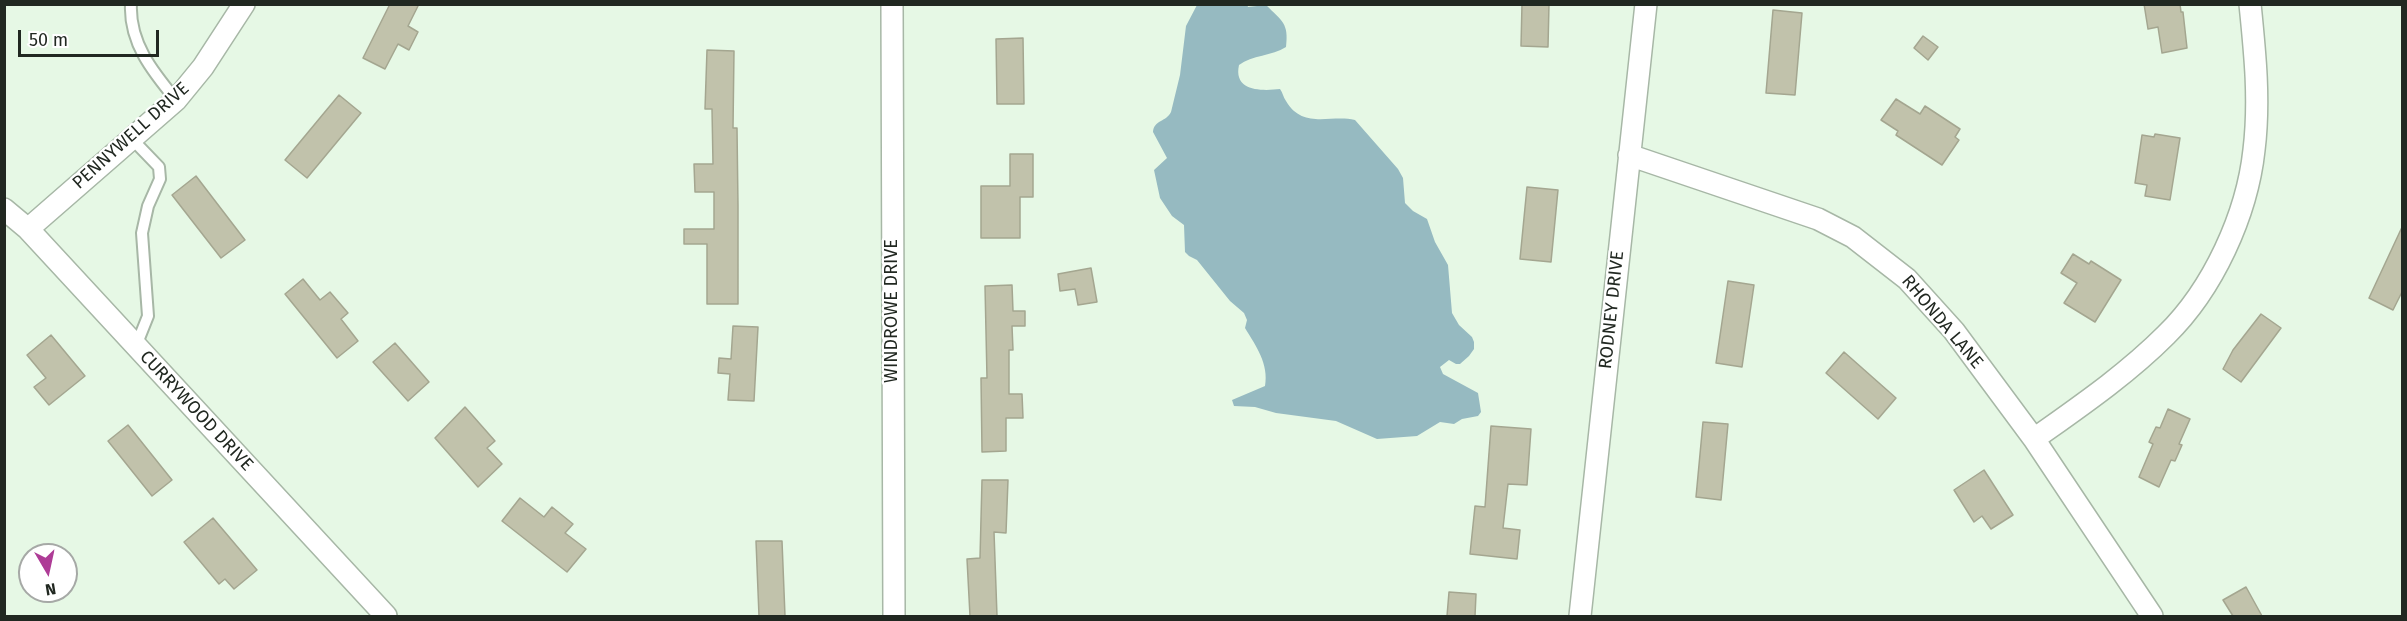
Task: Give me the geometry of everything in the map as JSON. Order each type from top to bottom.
[{"type":"street","name":"PENNYWELL DRIVE","points":[[28,229],[176,100],[203,68],[244,4]]},
{"type":"street","name":"WINDROWE DRIVE","points":[[892,4],[894,616]]},
{"type":"street","name":"RODNEY DRIVE","points":[[1580,616],[1646,4]]},
{"type":"street","points":[[2034,439],[2108,386],[2166,335],[2187,313],[2212,276],[2232,231],[2251,170],[2254,151],[2256,72],[2250,4]]},
{"type":"street","name":"RHONDA LANE","points":[[1629,155],[1818,219],[1869,248],[1907,279],[1937,311],[2034,439],[2152,616]]},
{"type":"street","name":"CURRYWOOD DRIVE","points":[[4,209],[28,229],[386,616]]},
{"type":"lane","points":[[131,4],[134,35],[140,50],[176,100]]},
{"type":"lane","points":[[132,139],[159,168],[160,178],[148,206],[142,234],[148,316],[136,346]]},
{"type":"water","points":[[1247,4],[1248,7],[1266,5],[1280,19],[1285,27],[1286,47],[1239,65],[1240,80],[1251,88],[1280,89],[1293,110],[1309,118],[1355,120],[1398,169],[1403,178],[1405,203],[1427,219],[1435,242],[1448,265],[1452,313],[1474,342],[1474,349],[1460,364],[1449,360],[1440,367],[1443,374],[1478,393],[1481,412],[1478,416],[1462,419],[1454,424],[1440,422],[1417,436],[1377,439],[1336,421],[1276,413],[1255,407],[1234,406],[1232,400],[1265,386],[1263,363],[1245,328],[1247,320],[1244,313],[1230,301],[1197,260],[1185,252],[1184,225],[1172,216],[1160,198],[1154,170],[1167,158],[1153,132],[1156,125],[1171,112],[1180,75],[1186,26],[1197,5]]},
{"type":"building","points":[[390,4],[419,4],[408,26],[418,32],[409,50],[398,44],[385,69],[363,58]]},
{"type":"building","points":[[1522,4],[1549,4],[1548,47],[1521,46]]},
{"type":"building","points":[[2144,4],[2180,4],[2187,48],[2162,53],[2158,27],[2148,29]]},
{"type":"building","points":[[1773,10],[1802,13],[1795,95],[1766,93]]},
{"type":"building","points":[[1923,36],[1938,47],[1928,60],[1914,48]]},
{"type":"building","points":[[1023,38],[1024,104],[997,104],[996,39]]},
{"type":"building","points":[[707,50],[734,51],[733,128],[737,128],[738,304],[707,304],[707,244],[684,244],[684,229],[714,229],[714,192],[695,192],[694,164],[713,164],[712,109],[705,109]]},
{"type":"building","points":[[339,95],[361,113],[307,178],[285,160]]},
{"type":"building","points":[[1896,99],[1920,114],[1925,106],[1960,129],[1955,137],[1959,140],[1942,165],[1896,135],[1898,131],[1881,120]]},
{"type":"building","points":[[2155,134],[2180,138],[2170,200],[2145,196],[2147,185],[2135,183],[2142,135],[2154,137]]},
{"type":"building","points":[[1010,154],[1033,154],[1033,197],[1020,197],[1020,238],[981,238],[981,186],[1010,186]]},
{"type":"building","points":[[196,176],[245,240],[221,258],[172,195]]},
{"type":"building","points":[[1527,187],[1558,190],[1551,262],[1520,259]]},
{"type":"building","points":[[2403,225],[2403,290],[2393,310],[2369,298]]},
{"type":"building","points":[[2073,254],[2089,264],[2091,261],[2121,280],[2095,322],[2064,303],[2077,283],[2061,273]]},
{"type":"building","points":[[1091,268],[1097,302],[1078,305],[1075,289],[1060,291],[1058,274]]},
{"type":"building","points":[[303,279],[320,300],[330,292],[348,313],[341,319],[358,341],[337,358],[285,294]]},
{"type":"building","points":[[1728,281],[1754,285],[1742,367],[1716,363]]},
{"type":"building","points":[[1012,285],[1013,311],[1025,311],[1025,326],[1012,326],[1013,350],[1009,350],[1009,394],[1022,394],[1023,418],[1006,418],[1006,451],[982,452],[981,378],[987,378],[985,286]]},
{"type":"building","points":[[2261,314],[2281,328],[2241,382],[2223,369],[2233,350]]},
{"type":"building","points":[[733,326],[758,327],[754,401],[728,400],[730,374],[718,373],[719,358],[731,359]]},
{"type":"building","points":[[51,335],[85,376],[49,405],[34,387],[46,378],[27,355]]},
{"type":"building","points":[[395,343],[429,382],[408,401],[373,362]]},
{"type":"building","points":[[1844,352],[1896,398],[1878,419],[1826,373]]},
{"type":"building","points":[[465,407],[495,441],[487,448],[502,464],[478,487],[435,438]]},
{"type":"building","points":[[2168,409],[2190,419],[2179,444],[2182,445],[2175,461],[2171,460],[2159,487],[2139,477],[2153,444],[2149,442],[2156,427],[2160,428]]},
{"type":"building","points":[[1703,422],[1728,424],[1721,500],[1696,497]]},
{"type":"building","points":[[128,425],[172,480],[152,496],[108,441]]},
{"type":"building","points":[[1491,426],[1531,429],[1527,485],[1508,484],[1503,528],[1520,530],[1517,559],[1470,554],[1475,506],[1485,507]]},
{"type":"building","points":[[1984,470],[2013,515],[1991,529],[1982,516],[1974,522],[1954,490]]},
{"type":"building","points":[[982,480],[1008,480],[1006,533],[994,532],[997,616],[970,616],[967,559],[980,558]]},
{"type":"building","points":[[520,498],[544,517],[552,507],[573,524],[565,533],[586,549],[567,572],[502,521]]},
{"type":"building","points":[[213,518],[257,570],[234,589],[225,579],[219,584],[184,542]]},
{"type":"building","points":[[756,541],[782,541],[785,616],[759,616]]},
{"type":"building","points":[[2246,587],[2262,616],[2233,616],[2223,600]]},
{"type":"building","points":[[1449,592],[1476,594],[1475,616],[1447,616]]}]
